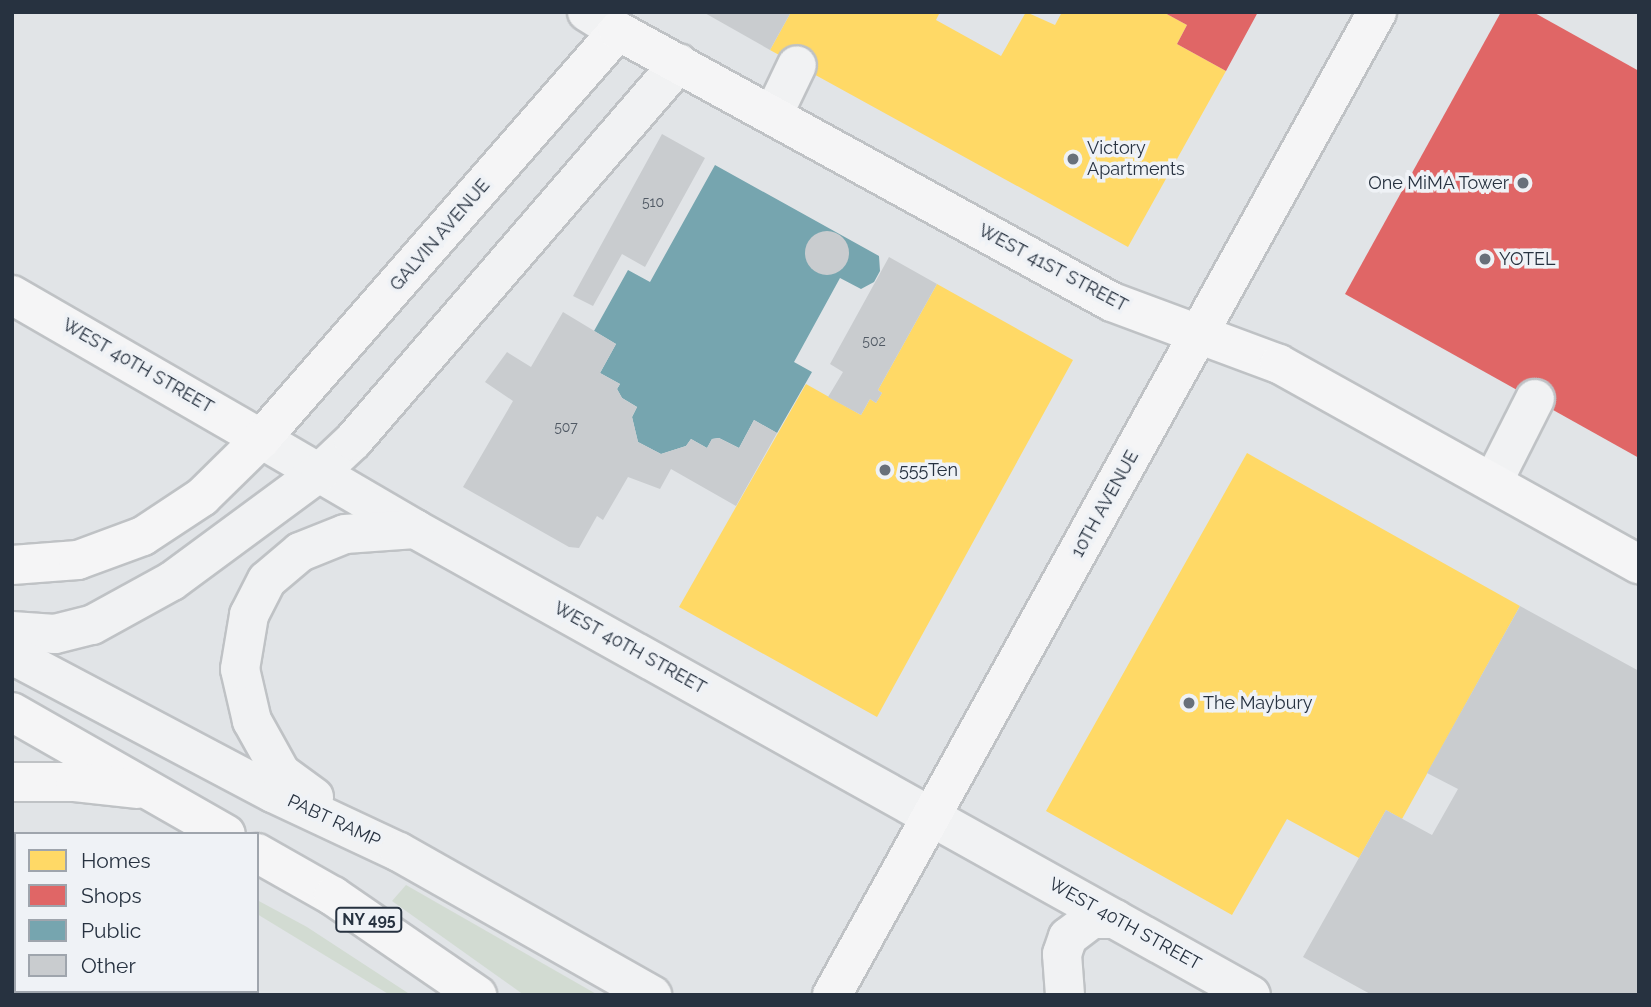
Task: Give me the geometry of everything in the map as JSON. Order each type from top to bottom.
[{"type":"main road","name":"10TH AVENUE","points":[[832,995],[1377,12]]},
{"type":"main road","name":"WEST 41ST STREET","points":[[603,21],[1112,302],[1279,364],[1639,564]]},
{"type":"main road","name":"GALVIN AVENUE","points":[[12,565],[78,560],[144,536],[202,496],[261,439],[603,21]]},
{"type":"main road","name":"WEST 40TH STREET","points":[[12,295],[261,439]]},
{"type":"main road","points":[[12,712],[157,792],[223,832]]},
{"type":"main road","points":[[12,782],[75,782],[157,792]]},
{"type":"main road","name":"NY 495","points":[[259,854],[354,910],[477,995]]},
{"type":"street","points":[[12,631],[55,634],[92,625],[172,581],[320,472],[354,441],[678,63]]},
{"type":"street","points":[[773,115],[797,65]]},
{"type":"street","points":[[1493,482],[1535,399]]},
{"type":"street","name":"WEST 40TH STREET","points":[[261,439],[415,529],[1251,995]]},
{"type":"street","name":"PABT RAMP","points":[[277,783],[252,721],[240,669],[243,633],[257,598],[281,564],[324,541],[345,534],[415,529]]},
{"type":"street","name":"PABT RAMP","points":[[12,656],[277,783],[652,995]]},
{"type":"street","points":[[1065,995],[1062,954],[1068,937],[1092,919],[1115,919]]},
{"type":"shaded area","points":[[406,885],[598,995],[524,995],[392,901]]},
{"type":"shaded area","points":[[259,901],[307,927],[411,995],[390,995],[259,915]]},
{"type":"building: Homes","name":"Victory Apartments","points":[[791,12],[940,12],[936,20],[1001,56],[1026,12],[1055,25],[1062,12],[1163,12],[1187,25],[1177,44],[1226,71],[1128,247],[770,50]]},
{"type":"building: Homes","name":"555Ten","points":[[937,284],[1073,360],[877,717],[679,607],[806,384],[861,415],[870,399],[876,403],[882,393],[878,390]]},
{"type":"building: Homes","points":[[1247,453],[1520,606],[1402,819],[1386,810],[1359,858],[1287,819],[1232,915],[1046,811]]},
{"type":"building: Shops","points":[[1163,12],[1258,12],[1226,71],[1177,44],[1187,25]]},
{"type":"building: Shops","name":"One MiMA Tower","points":[[1501,12],[1533,12],[1639,71],[1639,458],[1345,294]]},
{"type":"building: Public","points":[[715,165],[879,256],[880,271],[874,282],[861,289],[840,278],[794,362],[812,372],[777,433],[754,420],[739,448],[719,438],[712,439],[707,448],[691,439],[686,446],[661,454],[638,442],[632,417],[637,407],[622,398],[617,389],[620,384],[600,373],[616,344],[594,331],[628,270],[650,282]]},
{"type":"building: Other","points":[[703,12],[791,12],[770,50]]},
{"type":"building: Other","points":[[662,134],[705,158],[645,267],[622,254],[593,306],[573,296]]},
{"type":"building: Other","points":[[827,231],[836,232],[843,237],[848,244],[848,262],[843,269],[836,274],[827,275],[818,274],[811,269],[806,262],[805,253],[806,244],[811,237],[818,232]]},
{"type":"building: Other","points":[[889,257],[937,284],[878,390],[882,393],[876,403],[870,399],[861,415],[828,397],[843,372],[830,364]]},
{"type":"building: Other","points":[[563,312],[616,344],[600,373],[620,384],[617,389],[622,398],[637,407],[632,417],[638,442],[661,454],[686,446],[691,439],[707,448],[712,439],[719,438],[739,448],[754,420],[777,433],[736,506],[671,469],[660,489],[628,477],[603,520],[597,516],[579,548],[569,547],[463,487],[513,401],[485,382],[507,352],[531,367]]},
{"type":"building: Other","points":[[1520,606],[1639,671],[1639,995],[1372,995],[1303,957],[1386,810],[1432,835],[1458,789],[1427,773]]},
{"type":"place","name":"Victory Apartments","points":[[1073,159]]},
{"type":"place","name":"One MiMA Tower","points":[[1523,183]]},
{"type":"place","name":"YOTEL","points":[[1485,259]]},
{"type":"place","name":"555Ten","points":[[885,470]]},
{"type":"place","name":"The Maybury","points":[[1189,703]]}]
